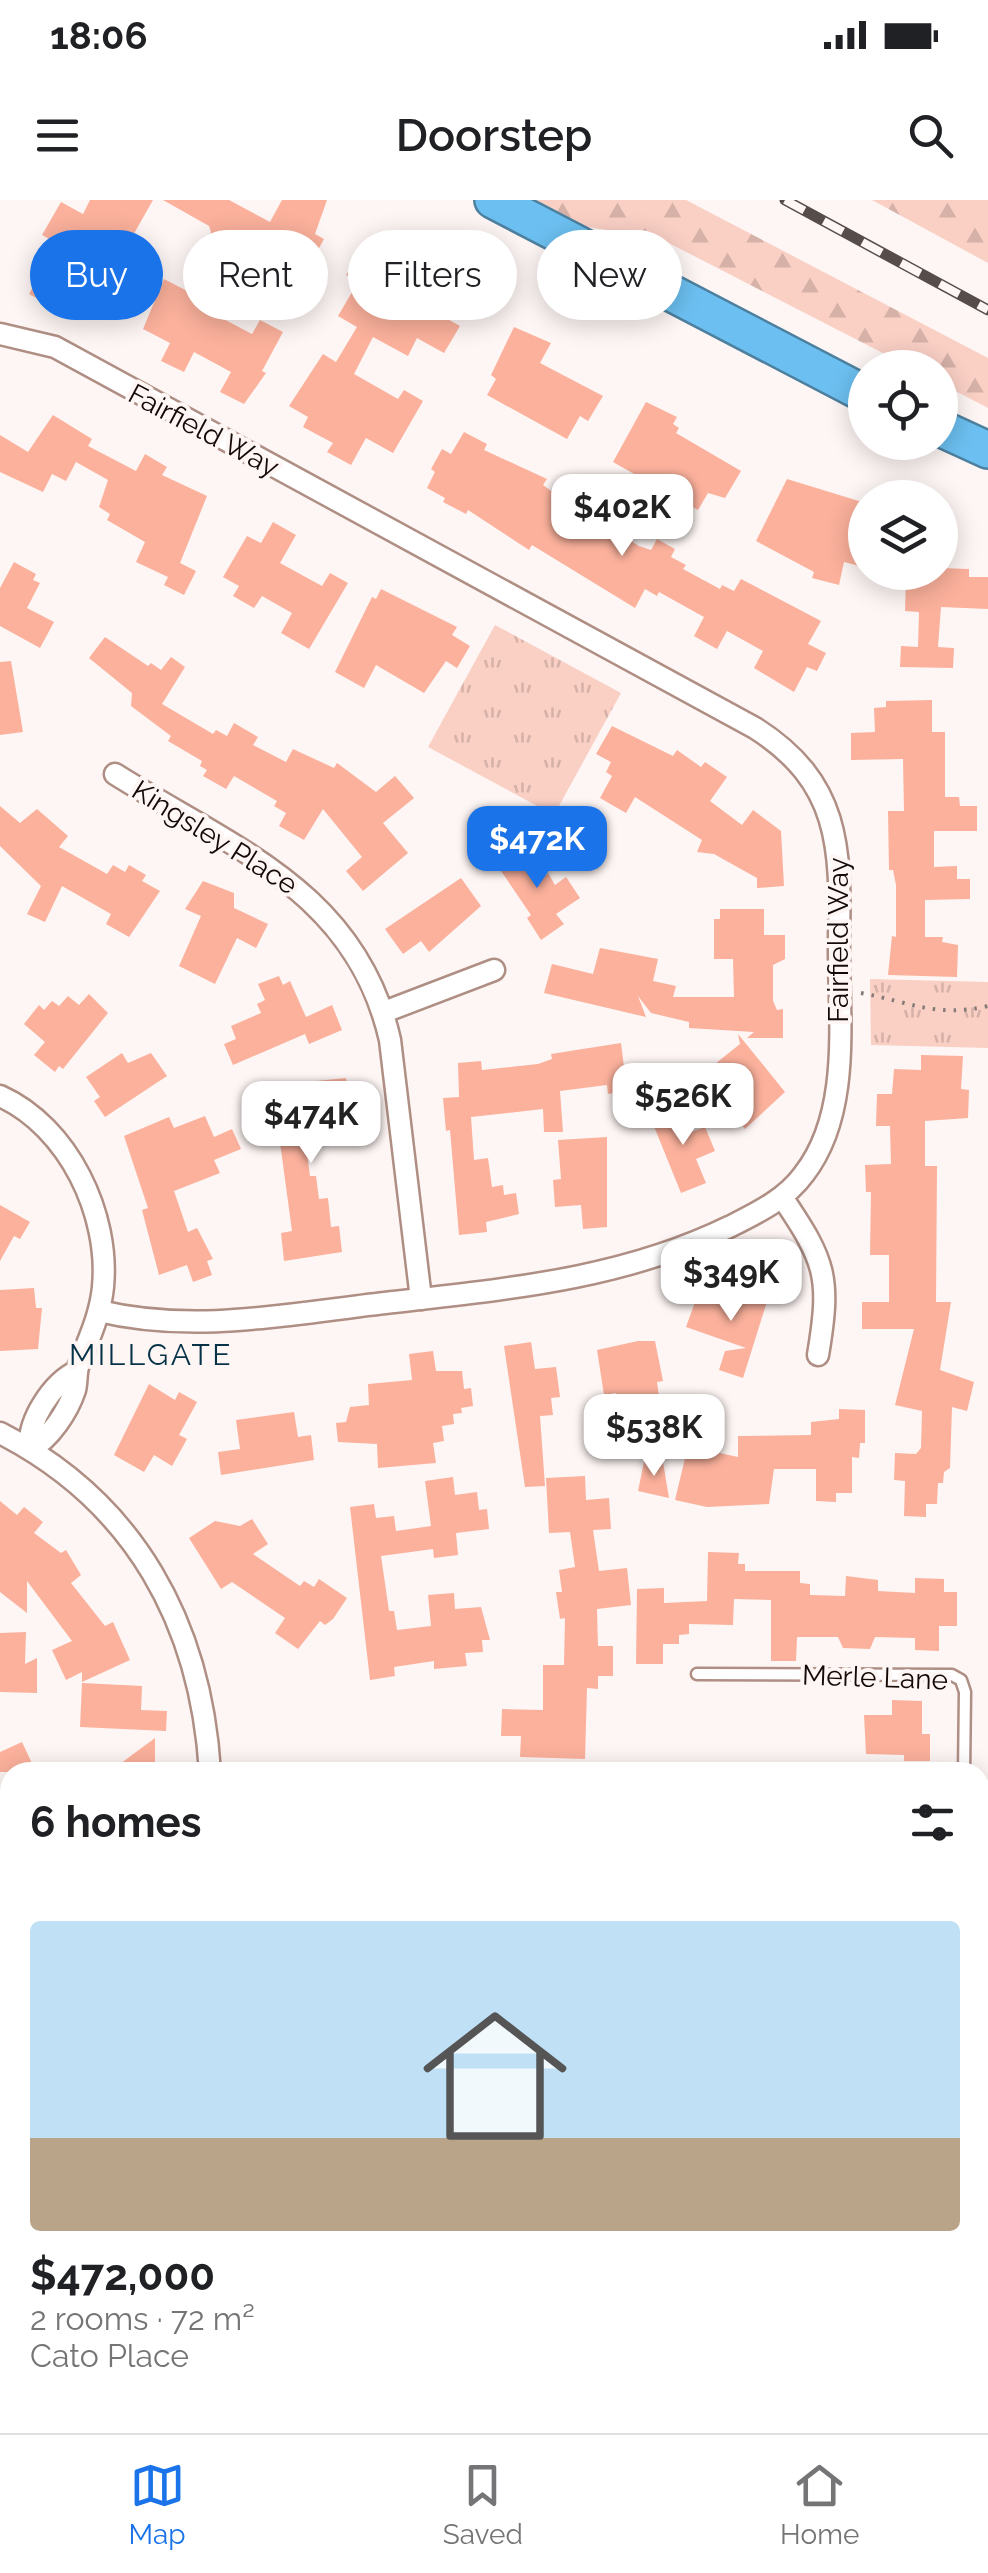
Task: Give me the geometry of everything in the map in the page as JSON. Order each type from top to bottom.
[{"type":"highway","points":[[493,200],[848,385]]},
{"type":"highway","points":[[958,436],[988,450]]},
{"type":"street","name":"Fairfield Way","points":[[0,334],[54,348],[780,745],[818,790],[839,846],[834,1107],[828,1130],[803,1176],[782,1198],[710,1237],[614,1270],[541,1285],[191,1325],[100,1311]]},
{"type":"street","name":"Kingsley Place","points":[[115,774],[295,884],[346,938],[384,1012],[396,1081],[421,1298]]},
{"type":"street","points":[[384,1012],[494,970]]},
{"type":"street","points":[[0,1096],[56,1140],[84,1184],[100,1234],[104,1264],[100,1311],[76,1370],[62,1378],[28,1432],[30,1448]]},
{"type":"street","points":[[782,1198],[821,1260],[826,1288],[818,1355]]},
{"type":"street","points":[[0,1434],[30,1448],[94,1498],[153,1574],[173,1610],[201,1690],[209,1762]]},
{"type":"lane","name":"Merle Lane","points":[[697,1674],[952,1676],[961,1680],[966,1692],[964,1762]]},
{"type":"path","points":[[838,990],[917,1010],[952,1012],[988,1006]]},
{"type":"green space","points":[[536,200],[686,200],[988,358],[988,408],[958,392],[958,350],[877,350],[682,250],[682,230],[587,227]]},
{"type":"green space","points":[[872,200],[988,200],[988,263]]},
{"type":"green space","points":[[495,625],[621,693],[554,815],[428,747]]},
{"type":"green space","points":[[870,979],[988,982],[988,1048],[871,1045]]},
{"type":"building","points":[[90,200],[153,200],[136,230],[45,230],[61,202],[83,214]]},
{"type":"building","points":[[163,200],[229,200],[270,222],[282,200],[327,200],[316,230],[210,230]]},
{"type":"building","points":[[163,281],[183,289],[183,320],[225,320],[252,334],[260,320],[283,332],[262,371],[266,373],[244,404],[220,392],[231,372],[194,352],[184,372],[161,361],[170,343],[143,329],[147,320],[163,320]]},
{"type":"building","points":[[348,299],[348,320],[449,320],[460,326],[444,353],[417,338],[408,356],[373,337],[354,374],[398,399],[404,390],[423,401],[393,453],[366,438],[351,465],[327,452],[333,443],[303,427],[308,417],[289,406],[323,354],[336,362],[357,327],[338,316]]},
{"type":"building","points":[[514,327],[551,343],[540,363],[603,396],[588,421],[580,416],[567,439],[487,395],[496,379],[491,375]]},
{"type":"building","points":[[646,402],[677,417],[673,424],[679,428],[676,433],[741,471],[725,498],[708,493],[698,510],[613,462]]},
{"type":"building","points":[[53,415],[92,439],[88,446],[136,471],[145,454],[167,467],[162,475],[207,496],[180,563],[196,571],[184,595],[164,585],[168,577],[136,562],[145,542],[107,520],[110,514],[99,507],[108,480],[76,462],[66,481],[52,474],[43,492],[0,472],[0,435],[28,452]]},
{"type":"building","points":[[464,432],[487,444],[484,450],[547,479],[543,485],[639,546],[651,550],[657,539],[675,549],[671,557],[686,565],[683,569],[720,589],[722,585],[734,591],[741,579],[821,621],[808,644],[826,653],[817,671],[807,667],[794,692],[754,668],[763,651],[727,631],[717,649],[694,636],[704,617],[659,592],[657,596],[645,589],[635,608],[532,545],[529,550],[468,510],[466,514],[443,502],[445,498],[427,488],[435,472],[431,469],[442,449],[451,454]]},
{"type":"building","points":[[787,479],[848,498],[848,563],[844,562],[839,585],[812,578],[814,572],[756,541]]},
{"type":"building","points":[[273,522],[296,535],[280,563],[322,586],[330,573],[348,583],[309,649],[281,633],[292,613],[262,596],[254,608],[233,596],[239,586],[223,577],[247,536],[261,543]]},
{"type":"building","points":[[14,562],[36,574],[33,580],[40,583],[27,608],[54,622],[40,648],[0,626],[0,588]]},
{"type":"building","points":[[958,569],[969,569],[969,577],[988,577],[988,609],[941,607],[938,647],[954,648],[953,668],[900,667],[901,646],[918,647],[919,612],[905,611],[906,590],[958,590]]},
{"type":"building","points":[[381,589],[457,627],[452,635],[470,646],[457,668],[446,661],[424,693],[376,665],[364,688],[335,672],[372,597],[376,599]]},
{"type":"building","points":[[105,637],[148,666],[151,663],[161,670],[171,657],[185,667],[162,704],[213,734],[216,730],[227,736],[234,723],[258,737],[253,745],[286,762],[293,749],[334,768],[337,763],[376,792],[395,776],[414,798],[383,823],[408,853],[363,891],[346,871],[362,857],[323,809],[304,840],[279,826],[286,813],[274,806],[277,801],[234,776],[226,789],[203,776],[207,770],[200,766],[202,761],[168,741],[171,736],[131,706],[132,693],[89,658]]},
{"type":"building","points":[[11,661],[23,732],[0,735],[0,662]]},
{"type":"building","points":[[932,700],[932,732],[945,732],[945,797],[959,797],[960,806],[977,806],[977,831],[934,831],[934,867],[957,866],[957,879],[970,879],[970,899],[925,900],[925,937],[943,937],[942,942],[958,945],[957,977],[888,975],[892,936],[896,937],[896,885],[893,870],[889,870],[888,811],[904,811],[903,759],[851,760],[851,733],[875,732],[874,708],[886,707],[886,701]]},
{"type":"building","points":[[612,726],[673,756],[677,750],[701,767],[705,762],[727,777],[710,801],[742,825],[753,810],[781,831],[784,886],[757,888],[757,878],[714,854],[697,852],[702,840],[635,797],[626,813],[600,798],[612,776],[606,772],[611,762],[596,754]]},
{"type":"building","points":[[0,806],[20,823],[37,809],[68,836],[59,847],[107,874],[113,865],[125,872],[129,865],[146,875],[142,881],[160,891],[129,937],[106,924],[111,914],[62,886],[45,922],[27,914],[41,886],[0,846]]},
{"type":"building","points":[[522,842],[545,876],[548,873],[555,885],[566,877],[580,898],[556,914],[564,924],[541,940],[527,918],[531,915],[497,865]]},
{"type":"building","points":[[461,878],[481,906],[429,952],[421,941],[403,954],[385,929]]},
{"type":"building","points":[[203,881],[234,893],[234,908],[268,924],[256,948],[237,938],[215,984],[179,966],[201,916],[185,909]]},
{"type":"building","points":[[720,909],[764,909],[764,935],[785,935],[785,959],[773,965],[773,1001],[777,1010],[783,1009],[783,1038],[747,1038],[754,1032],[689,1028],[689,1022],[651,1013],[638,996],[646,1017],[544,993],[552,964],[593,974],[600,948],[658,959],[653,981],[676,986],[673,997],[734,997],[733,959],[714,959],[714,919],[720,919]]},
{"type":"building","points":[[279,976],[283,985],[290,981],[306,1017],[332,1005],[342,1030],[309,1044],[305,1034],[233,1065],[224,1044],[236,1039],[231,1026],[261,1013],[257,1004],[265,1000],[258,984]]},
{"type":"building","points":[[89,994],[108,1013],[63,1069],[59,1066],[55,1072],[34,1055],[45,1042],[24,1024],[39,1005],[44,1010],[52,1001],[59,1006],[68,996],[79,1005]]},
{"type":"building","points":[[738,1034],[785,1092],[745,1129],[718,1094],[749,1082],[748,1077],[690,1084],[740,1044]]},
{"type":"building","points":[[621,1043],[627,1091],[608,1094],[607,1085],[560,1091],[563,1132],[544,1132],[543,1109],[471,1117],[474,1160],[488,1158],[492,1187],[503,1185],[504,1195],[516,1193],[519,1214],[486,1222],[487,1232],[459,1235],[450,1130],[446,1131],[443,1098],[459,1097],[458,1063],[481,1061],[482,1070],[538,1064],[552,1059],[551,1054]]},
{"type":"building","points":[[122,1053],[128,1063],[151,1053],[167,1076],[105,1117],[94,1101],[100,1097],[86,1077]]},
{"type":"building","points":[[921,1055],[963,1056],[961,1089],[969,1090],[968,1118],[925,1121],[925,1166],[937,1166],[936,1302],[951,1302],[940,1370],[974,1382],[967,1411],[952,1407],[950,1468],[944,1472],[943,1483],[938,1483],[937,1504],[926,1504],[926,1517],[904,1516],[905,1481],[894,1480],[895,1453],[916,1454],[921,1448],[922,1411],[895,1405],[914,1329],[862,1329],[862,1302],[889,1302],[889,1255],[870,1255],[871,1192],[866,1192],[865,1165],[891,1164],[890,1126],[876,1126],[877,1094],[892,1094],[894,1069],[921,1070]]},
{"type":"building","points":[[346,1078],[355,1134],[305,1140],[310,1176],[316,1176],[319,1199],[328,1198],[331,1227],[339,1226],[342,1252],[284,1261],[281,1233],[292,1231],[276,1113],[283,1112],[282,1098],[317,1091],[316,1081]]},
{"type":"building","points":[[681,1108],[691,1132],[705,1127],[715,1151],[696,1159],[706,1183],[681,1193],[651,1119]]},
{"type":"building","points":[[205,1116],[214,1137],[232,1129],[241,1149],[214,1160],[220,1173],[174,1191],[188,1232],[197,1228],[213,1259],[207,1261],[212,1275],[193,1282],[187,1265],[159,1275],[142,1210],[148,1208],[124,1136],[169,1117],[174,1128]]},
{"type":"building","points":[[607,1137],[607,1227],[583,1229],[581,1205],[555,1207],[553,1180],[561,1179],[558,1140]]},
{"type":"building","points":[[0,1205],[30,1222],[20,1239],[14,1236],[0,1261]]},
{"type":"building","points":[[746,1287],[769,1295],[743,1378],[719,1370],[725,1351],[746,1348],[686,1327],[699,1291],[725,1301],[728,1293],[742,1298]]},
{"type":"building","points":[[34,1288],[36,1308],[42,1308],[38,1349],[0,1351],[0,1290]]},
{"type":"building","points":[[655,1341],[663,1381],[657,1382],[659,1397],[653,1398],[656,1418],[620,1424],[616,1393],[604,1395],[597,1350]]},
{"type":"building","points":[[531,1342],[535,1369],[556,1367],[560,1397],[551,1398],[553,1415],[540,1416],[545,1486],[525,1487],[504,1346]]},
{"type":"building","points":[[433,1351],[436,1371],[462,1371],[464,1389],[471,1388],[473,1406],[453,1414],[454,1424],[442,1426],[444,1441],[433,1443],[436,1463],[378,1468],[377,1444],[338,1442],[336,1423],[346,1422],[350,1407],[369,1405],[368,1384],[412,1380],[409,1354]]},
{"type":"building","points":[[149,1384],[175,1400],[179,1392],[197,1402],[179,1435],[187,1439],[172,1466],[154,1455],[144,1472],[114,1455]]},
{"type":"building","points":[[839,1409],[865,1410],[865,1443],[860,1443],[859,1458],[852,1457],[852,1493],[836,1493],[836,1502],[816,1501],[816,1469],[774,1469],[769,1504],[707,1507],[675,1500],[688,1446],[738,1457],[738,1436],[811,1435],[811,1422],[839,1419]]},
{"type":"building","points":[[294,1412],[298,1437],[311,1435],[314,1460],[221,1475],[218,1452],[240,1449],[236,1420]]},
{"type":"building","points":[[645,1457],[663,1462],[669,1498],[638,1491]]},
{"type":"building","points":[[585,1476],[586,1500],[609,1498],[611,1529],[593,1530],[599,1571],[627,1568],[631,1605],[597,1609],[598,1646],[613,1646],[613,1676],[598,1676],[598,1689],[587,1688],[585,1759],[520,1757],[521,1736],[501,1736],[502,1709],[543,1710],[543,1665],[564,1665],[565,1618],[560,1619],[556,1592],[562,1592],[559,1570],[575,1567],[570,1532],[549,1533],[546,1478]]},
{"type":"building","points":[[453,1477],[455,1495],[477,1492],[479,1510],[487,1509],[489,1529],[456,1533],[458,1555],[434,1558],[433,1549],[381,1556],[389,1611],[394,1611],[397,1630],[431,1626],[428,1595],[454,1593],[455,1609],[481,1607],[490,1640],[482,1640],[483,1652],[465,1653],[467,1666],[434,1669],[434,1661],[394,1667],[395,1676],[370,1680],[350,1507],[374,1504],[376,1518],[394,1516],[396,1531],[431,1526],[425,1481]]},
{"type":"building","points":[[0,1501],[17,1515],[24,1507],[43,1522],[34,1533],[61,1553],[66,1550],[81,1575],[71,1583],[105,1626],[113,1622],[130,1660],[82,1682],[82,1672],[66,1680],[52,1650],[72,1641],[27,1581],[27,1613],[0,1592]]},
{"type":"building","points":[[252,1519],[268,1544],[253,1554],[300,1586],[304,1581],[314,1587],[319,1579],[347,1598],[333,1619],[325,1625],[320,1621],[298,1649],[275,1633],[285,1618],[232,1582],[221,1589],[189,1538],[215,1521],[240,1526]]},
{"type":"building","points":[[708,1552],[739,1553],[738,1564],[745,1564],[745,1571],[800,1571],[800,1583],[810,1584],[810,1595],[845,1596],[846,1576],[878,1580],[878,1591],[915,1593],[915,1578],[944,1579],[944,1592],[957,1592],[957,1626],[939,1626],[939,1651],[915,1650],[915,1638],[875,1637],[870,1649],[843,1648],[838,1637],[797,1637],[796,1661],[771,1661],[771,1600],[734,1599],[733,1625],[689,1624],[689,1634],[679,1635],[679,1644],[663,1644],[663,1664],[636,1664],[637,1589],[664,1588],[664,1603],[707,1601]]},
{"type":"building","points":[[26,1632],[25,1664],[37,1658],[37,1693],[0,1692],[0,1633]]},
{"type":"building","points":[[82,1683],[142,1686],[141,1710],[167,1711],[166,1731],[80,1727]]},
{"type":"building","points":[[892,1700],[922,1701],[922,1734],[930,1734],[930,1761],[904,1761],[904,1755],[866,1754],[864,1715],[892,1715]]},
{"type":"building","points":[[155,1738],[155,1762],[123,1762]]},
{"type":"building","points":[[22,1742],[31,1762],[0,1762],[0,1752]]},
{"type":"railway","points":[[785,200],[988,310]]},
{"type":"district","name":"MILLGATE","points":[[151,1355]]}]
